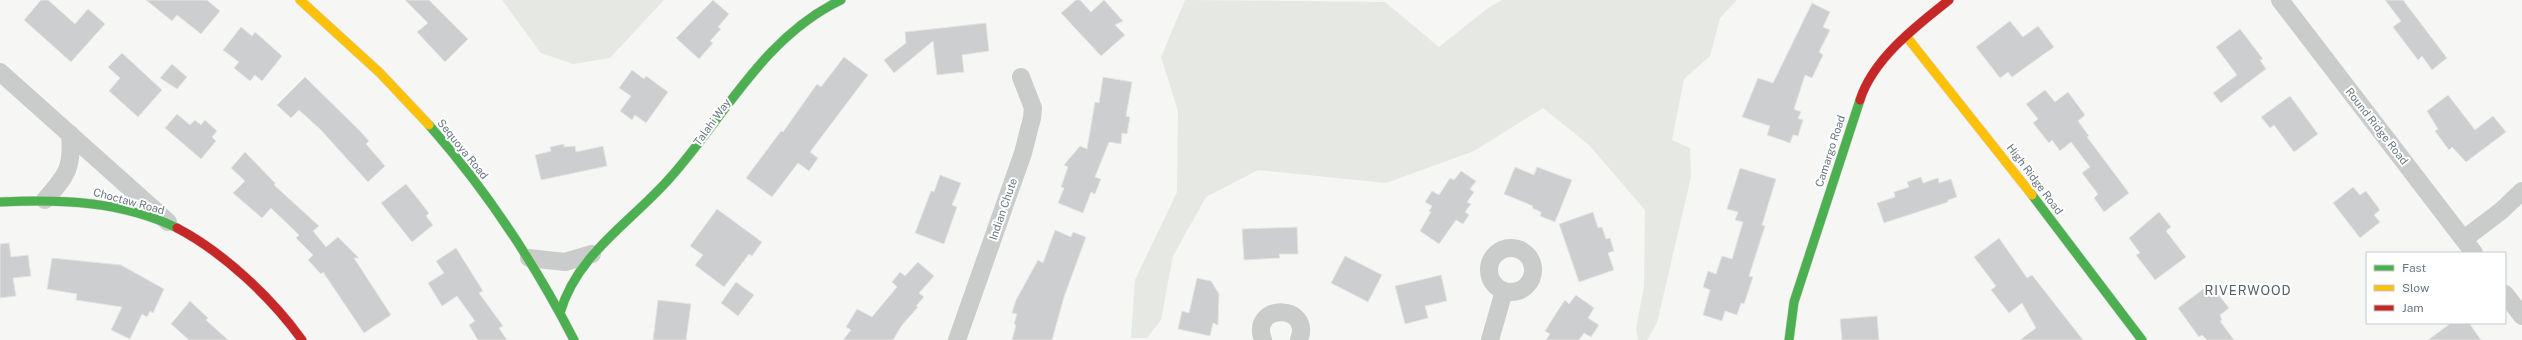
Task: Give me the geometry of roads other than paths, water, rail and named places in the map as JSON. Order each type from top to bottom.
[{"type":"street","name":"Sequoya Road","points":[[300,0],[349,42],[432,129],[481,190],[529,258],[574,340]]},
{"type":"street","name":"Talahi Way","points":[[560,313],[573,279],[592,254],[640,210],[670,179],[738,85],[769,52],[795,28],[841,0]]},
{"type":"street","name":"Camargo Road","points":[[1789,340],[1794,302],[1856,108],[1874,73],[1906,36],[1949,0]]},
{"type":"street","name":"Round Ridge Road","points":[[2280,0],[2469,246]]},
{"type":"street","name":"High Ridge Road","points":[[1906,36],[1984,132],[2142,340]]},
{"type":"street","points":[[0,72],[172,226]]},
{"type":"street","name":"Indian Chute","points":[[957,340],[1022,153],[1032,118],[1034,108],[1021,77]]},
{"type":"street","points":[[45,200],[65,178],[72,155],[70,134]]},
{"type":"street","points":[[2469,246],[2501,211],[2522,191]]},
{"type":"street","name":"Choctaw Road","points":[[0,202],[45,200],[88,202],[151,217],[172,226],[213,251],[264,293],[287,318],[302,340]]},
{"type":"street","name":"Talahi Way","points":[[529,258],[564,262],[592,254]]},
{"type":"street","points":[[1490,340],[1504,291]]},
{"type":"street","points":[[2506,295],[2522,316]]},
{"type":"street","points":[[1263,340],[1260,332],[1265,319],[1270,315],[1282,311],[1288,312],[1298,320],[1301,340]]},
{"type":"district","name":"RIVERWOOD","points":[[2248,290]]}]
